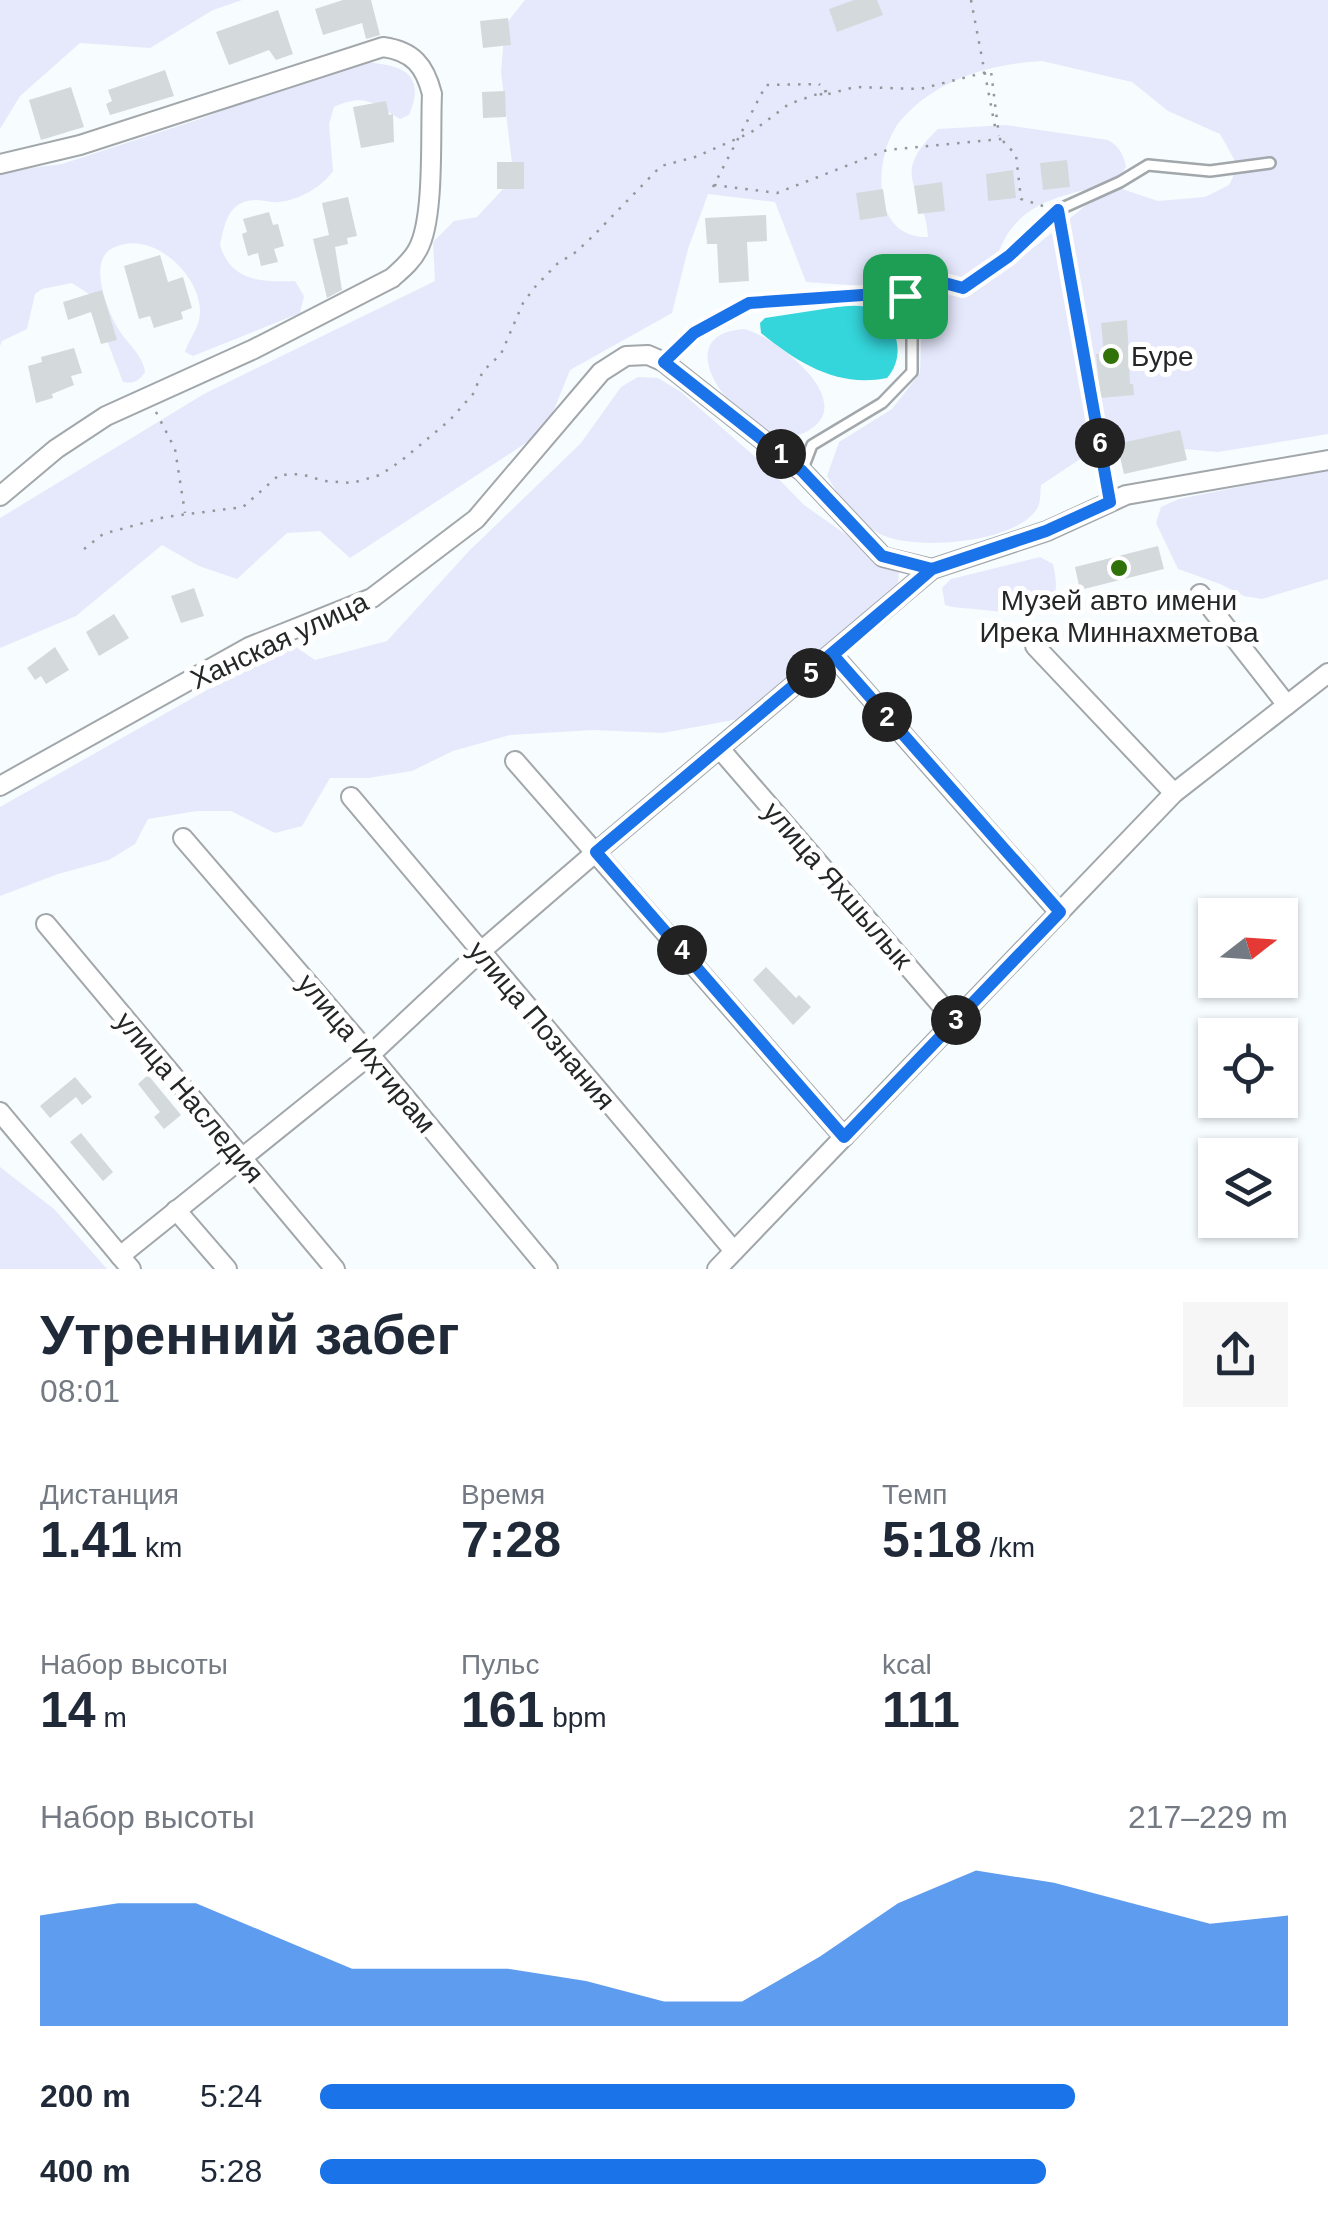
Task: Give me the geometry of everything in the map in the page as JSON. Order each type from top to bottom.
[{"type":"street","points":[[0,164],[80,145],[383,47],[410,55],[420,64],[432,94],[424,236],[408,264],[392,278],[306,322],[106,416],[56,449],[0,496]]},
{"type":"street","name":"Ханская улица","points":[[0,786],[249,647],[372,598],[476,519],[613,362],[639,354],[664,362]]},
{"type":"street","points":[[664,362],[802,471],[882,556],[932,569]]},
{"type":"street","points":[[0,1112],[125,1263],[176,1210],[370,1055],[480,952],[932,569],[1046,531],[1126,495],[1328,460]]},
{"type":"street","points":[[1200,594],[1288,705]]},
{"type":"street","points":[[1035,646],[1174,793]]},
{"type":"street","points":[[833,655],[1060,912]]},
{"type":"street","points":[[717,1269],[1174,793],[1328,673]]},
{"type":"street","name":"улица Яхшылык","points":[[720,748],[955,1021]]},
{"type":"street","points":[[514,761],[844,1137]]},
{"type":"street","name":"улица Познания","points":[[351,797],[734,1251]]},
{"type":"street","name":"улица Ихтирам","points":[[184,838],[548,1269]]},
{"type":"street","name":"улица Наследия","points":[[46,924],[335,1269]]},
{"type":"street","points":[[176,1210],[227,1269]]},
{"type":"lane","points":[[664,362],[694,333],[749,303],[877,294],[905,296],[926,278],[963,288],[1009,256],[1058,210],[1148,165],[1210,171],[1270,163]]},
{"type":"lane","points":[[802,471],[812,445],[882,403],[912,372],[912,318],[905,296]]},
{"type":"lane","points":[[1078,324],[1110,502]]},
{"type":"path","points":[[971,0],[999,136],[1016,155],[1021,200],[1058,210],[1078,324]]},
{"type":"path","points":[[819,84],[821,96],[856,87],[920,89],[992,71],[999,136]]},
{"type":"path","points":[[84,550],[103,534],[165,517],[243,507],[279,476],[301,474],[324,482],[352,483],[380,474],[401,461],[450,420],[473,394],[484,371],[501,354],[522,303],[535,288],[661,166],[695,157],[750,133],[790,104],[826,91],[819,84],[766,85],[714,186],[776,193],[887,150],[999,136]]},
{"type":"path","points":[[148,398],[175,449],[185,515]]},
{"type":"shaded area","points":[[0,0],[242,0],[213,10],[150,48],[80,43],[20,96],[0,129]]},
{"type":"shaded area","points":[[525,0],[1328,0],[1328,434],[1218,452],[1106,442],[1041,485],[1038,507],[1027,520],[1009,529],[938,543],[894,539],[878,533],[848,508],[827,476],[839,442],[892,409],[920,373],[922,314],[906,289],[806,282],[775,202],[708,194],[688,249],[672,313],[570,370],[546,430],[350,558],[320,531],[287,533],[237,579],[199,566],[162,545],[76,616],[0,648],[0,518],[204,394],[435,281],[433,242],[454,221],[477,217],[504,188],[512,163],[501,72],[505,25]],"holes":[[[1042,61],[1132,82],[1168,111],[1220,134],[1234,159],[1229,185],[1205,197],[1158,201],[1119,188],[1085,206],[1012,265],[1002,268],[995,265],[1006,237],[1022,218],[1061,196],[1116,178],[1126,167],[1122,155],[1108,140],[1006,125],[938,129],[914,159],[912,171],[928,237],[909,234],[895,225],[886,210],[882,172],[892,135],[915,106],[948,84],[984,70]]]},
{"type":"shaded area","points":[[364,62],[407,74],[415,89],[409,115],[400,119],[361,100],[334,107],[329,124],[333,171],[328,177],[294,199],[239,204],[224,229],[220,245],[232,266],[260,280],[295,281],[304,296],[300,313],[193,356],[185,352],[200,309],[191,281],[169,257],[155,249],[126,244],[104,256],[100,277],[111,315],[144,366],[145,372],[138,380],[123,382],[89,294],[72,283],[35,294],[27,329],[2,341],[0,346],[0,172],[62,164],[200,119],[312,75]]},
{"type":"shaded area","points":[[744,329],[788,354],[816,383],[824,412],[810,430],[792,436],[769,431],[749,419],[716,384],[709,365],[709,348],[720,335]]},
{"type":"shaded area","points":[[638,377],[658,378],[681,392],[804,505],[899,572],[898,583],[739,719],[663,733],[593,730],[510,735],[453,751],[412,771],[368,778],[330,778],[302,826],[275,833],[231,811],[197,811],[148,819],[135,844],[109,860],[0,896],[0,807],[290,643],[315,660],[387,641],[469,551],[581,443],[621,387]]},
{"type":"shaded area","points":[[1328,469],[1328,579],[1262,599],[1244,596],[1178,569],[1156,523],[1161,507],[1179,499]]},
{"type":"shaded area","points":[[1040,557],[1053,564],[1056,583],[1049,606],[1040,611],[1015,613],[945,605],[942,588],[951,579]]},
{"type":"shaded area","points":[[0,1167],[54,1209],[107,1269],[0,1269]]},
{"type":"water","points":[[850,305],[879,308],[891,324],[898,351],[887,378],[835,376],[804,363],[761,333],[760,323],[765,318]]},
{"type":"building","points":[[343,0],[371,0],[380,35],[366,39],[362,23],[323,35],[315,9]]},
{"type":"building","points":[[854,0],[877,0],[883,15],[837,32],[829,9]]},
{"type":"building","points":[[278,10],[293,54],[276,60],[269,50],[229,65],[216,32]]},
{"type":"building","points":[[508,18],[511,45],[483,48],[480,21]]},
{"type":"building","points":[[165,70],[174,96],[110,115],[106,104],[112,101],[108,90]]},
{"type":"building","points":[[71,87],[84,127],[41,140],[29,100]]},
{"type":"building","points":[[505,91],[506,117],[483,118],[482,92]]},
{"type":"building","points":[[386,101],[389,115],[393,114],[394,142],[361,148],[353,107]]},
{"type":"building","points":[[1067,160],[1070,187],[1043,190],[1040,163]]},
{"type":"building","points":[[497,162],[524,162],[524,189],[497,189]]},
{"type":"building","points":[[1013,170],[1016,198],[988,201],[986,174]]},
{"type":"building","points":[[942,182],[945,211],[918,214],[914,186]]},
{"type":"building","points":[[883,189],[887,216],[860,220],[856,193]]},
{"type":"building","points":[[348,197],[357,236],[347,238],[348,244],[335,247],[342,290],[327,298],[313,239],[329,235],[322,203]]},
{"type":"building","points":[[269,212],[273,225],[278,224],[284,246],[274,249],[278,262],[261,266],[258,253],[248,256],[243,219]]},
{"type":"building","points":[[766,215],[767,241],[747,242],[749,281],[719,283],[717,244],[707,244],[705,218]]},
{"type":"building","points":[[160,255],[168,282],[183,277],[192,308],[181,312],[183,319],[154,328],[150,316],[139,319],[124,266]]},
{"type":"building","points":[[102,290],[117,340],[101,344],[91,312],[68,320],[63,302]]},
{"type":"building","points":[[1127,320],[1134,395],[1100,398],[1096,354],[1104,354],[1101,323]]},
{"type":"building","points":[[74,348],[82,373],[71,376],[74,385],[36,403],[28,366],[42,362],[41,357]]},
{"type":"building","points":[[1180,430],[1187,460],[1124,474],[1117,444]]},
{"type":"building","name":"Музей авто имени Ирека Миннахметова","points":[[1158,546],[1164,569],[1080,590],[1075,567]]},
{"type":"building","points":[[194,588],[204,616],[181,623],[171,596]]},
{"type":"building","points":[[114,614],[129,638],[99,656],[86,632]]},
{"type":"building","points":[[55,647],[69,670],[46,684],[41,676],[35,680],[27,668]]},
{"type":"building","points":[[766,967],[796,998],[799,995],[811,1007],[793,1025],[753,980]]},
{"type":"building","points":[[148,1075],[181,1115],[164,1129],[154,1117],[160,1112],[138,1084]]},
{"type":"building","points":[[75,1077],[92,1097],[82,1105],[76,1097],[50,1118],[40,1106]]},
{"type":"building","points":[[81,1133],[113,1172],[103,1181],[70,1142]]},
{"type":"place","name":"Буре","points":[[1111,356]]},
{"type":"place","name":"Музей авто имени Ирека Миннахметова","points":[[1119,568]]},
{"type":"route","points":[[905,296],[877,294],[749,303],[694,333],[664,362],[802,471],[882,556],[932,569],[833,655],[1060,912],[844,1137],[596,852],[932,569],[1046,531],[1110,502],[1058,210],[1009,256],[963,288],[926,278],[905,296]]}]
